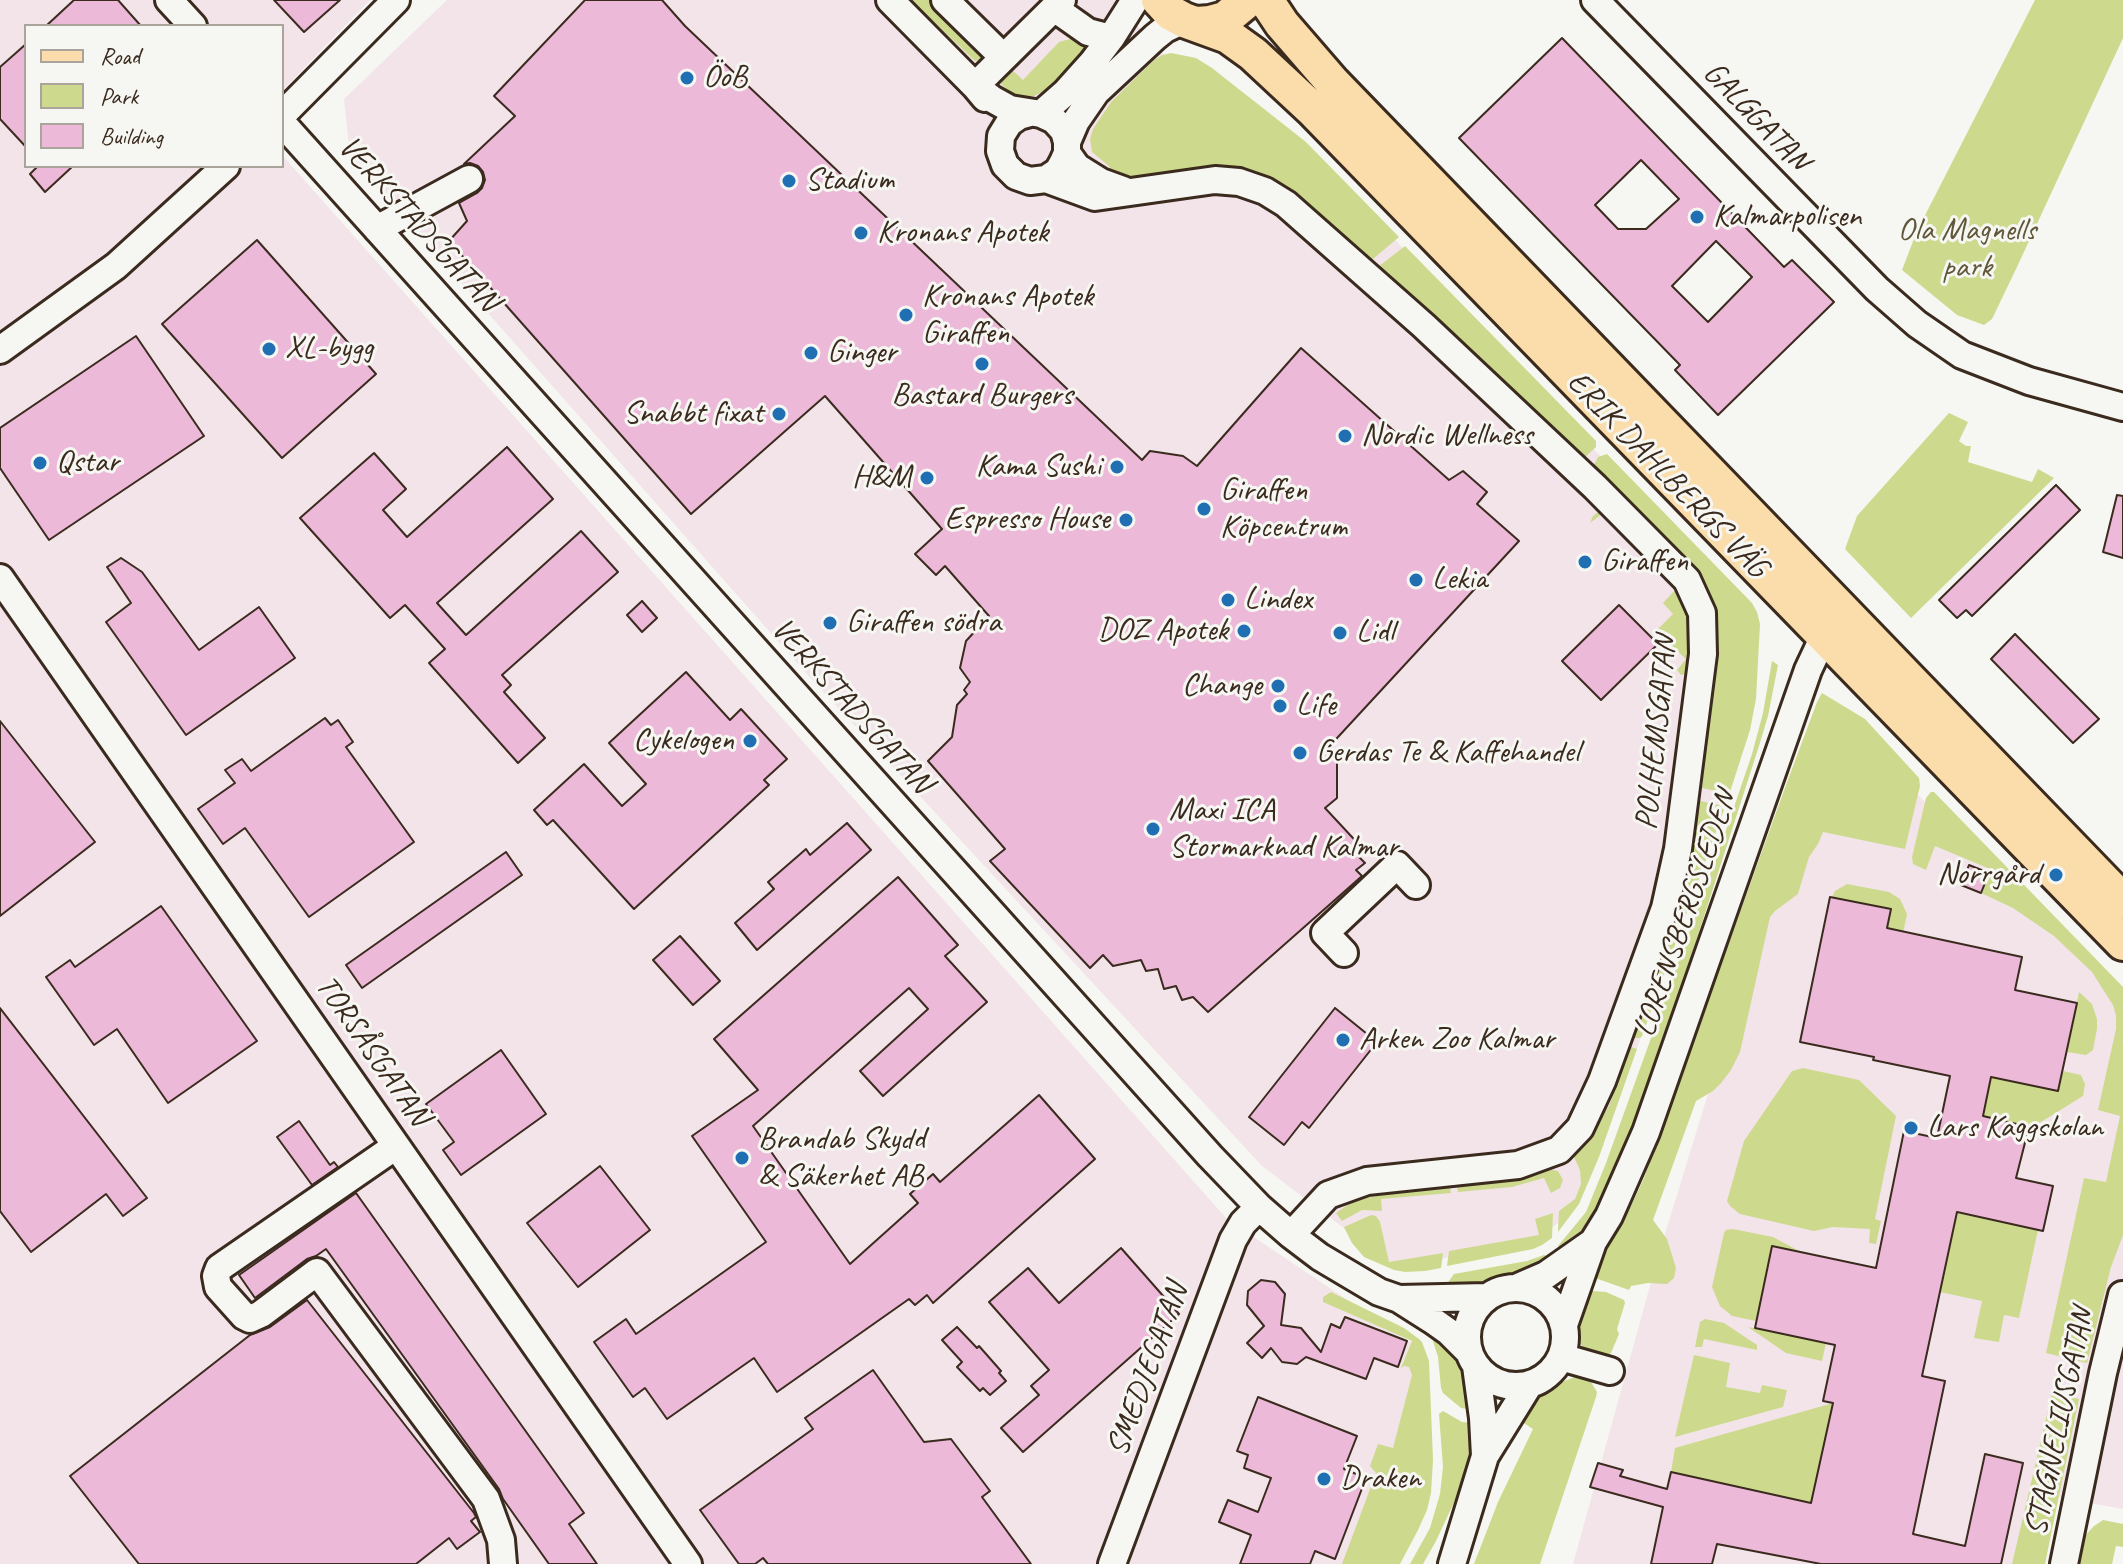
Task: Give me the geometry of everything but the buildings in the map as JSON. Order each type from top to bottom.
[{"type":"main road","points":[[1180,15],[1210,23],[1225,19],[1248,0]]},
{"type":"main road","name":"ERIK DAHLBERGS VÄG","points":[[1266,0],[1282,24],[1333,83],[1833,623],[2123,943]]},
{"type":"main road","name":"ERIK DAHLBERGS VÄG","points":[[1180,15],[1228,36],[1253,54],[1312,109],[1833,623],[2123,901]]},
{"type":"street","points":[[169,0],[191,24]]},
{"type":"street","points":[[284,113],[396,0]]},
{"type":"street","points":[[890,0],[975,86],[994,112],[1005,165],[1016,176],[1030,181],[1046,179],[1058,171],[1076,121],[1096,92],[1180,15]]},
{"type":"street","points":[[945,0],[1003,57]]},
{"type":"street","points":[[1001,136],[1009,123],[1019,116],[1036,113],[1066,92],[1111,38],[1135,0]]},
{"type":"street","name":"GALGGATAN","points":[[1595,0],[1877,289],[1917,324],[1962,355],[2029,381],[2123,407]]},
{"type":"street","points":[[975,86],[1058,4],[1088,32],[1111,38]]},
{"type":"street","points":[[975,86],[1010,109],[1036,113],[1054,120],[1064,131],[1067,147],[1077,167],[1101,182],[1126,191]]},
{"type":"street","name":"VERKSTADSGATAN","points":[[284,125],[1259,1207],[1320,1257],[1379,1292],[1399,1299],[1449,1332],[1472,1359]]},
{"type":"street","points":[[0,350],[116,266],[224,168]]},
{"type":"street","points":[[377,229],[469,179]]},
{"type":"street","name":"POLHEMSGATAN","points":[[1046,179],[1095,197],[1215,180],[1239,182],[1265,191],[1286,204],[1424,326],[1595,487],[1687,580],[1702,613],[1703,654],[1678,849],[1665,908],[1602,1081],[1580,1128],[1559,1150],[1518,1165],[1367,1181],[1328,1195],[1291,1235]]},
{"type":"street","name":"TORSÅSGATAN","points":[[0,578],[688,1564]]},
{"type":"street","name":"LORENSBERGSLEDEN","points":[[1561,1357],[1565,1341],[1564,1325],[1593,1242],[1609,1216],[1646,1132],[1808,670],[1833,623]]},
{"type":"street","points":[[1344,953],[1325,933],[1397,865],[1416,885]]},
{"type":"street","points":[[396,1146],[219,1268],[216,1276],[218,1287],[250,1319],[317,1272],[486,1499],[501,1540],[503,1564]]},
{"type":"street","name":"SMEDJEGATAN","points":[[1112,1564],[1233,1240],[1243,1223],[1259,1207]]},
{"type":"street","name":"LORENSBERGSLEDEN","points":[[1487,1297],[1546,1275],[1593,1242]]},
{"type":"street","points":[[1516,1288],[1531,1290],[1549,1300],[1564,1325]]},
{"type":"street","name":"STAGNELIUSGATAN","points":[[2064,1564],[2122,1295]]},
{"type":"street","points":[[1485,1456],[1483,1418],[1466,1337],[1476,1308],[1487,1297]]},
{"type":"street","name":"VERKSTADSGATAN","points":[[1399,1299],[1487,1297]]},
{"type":"street","points":[[1472,1359],[1487,1377],[1507,1386],[1529,1385],[1542,1379],[1553,1370],[1561,1357],[1610,1371]]},
{"type":"street","points":[[1452,1564],[1485,1456],[1529,1385]]},
{"type":"street","points":[[1441,1564],[1465,1521]]},
{"type":"shaded area","points":[[0,0],[370,0],[284,89],[284,24],[24,24],[24,168],[284,168],[284,157],[1227,1219],[1419,1348],[1368,1564],[0,1564]]},
{"type":"shaded area","points":[[447,0],[1115,0],[1171,63],[1380,224],[1724,586],[1730,778],[1630,1068],[1567,1217],[1524,1246],[1394,1266],[1262,1166],[806,673],[350,157],[344,99]]},
{"type":"shaded area","name":"Lars Kaggskolan","points":[[1823,719],[1893,770],[2123,998],[2123,1509],[2056,1497],[2045,1564],[1573,1564],[1658,1257]]},
{"type":"green space","points":[[911,0],[935,0],[987,51],[982,59],[975,61]]},
{"type":"green space","name":"Ola Magnells park","points":[[2035,0],[2123,0],[2123,38],[1992,319],[1984,325],[1957,315],[1902,270],[1917,231]]},
{"type":"green space","points":[[1070,39],[1085,43],[1082,51],[1065,72],[1042,92],[1025,97],[1011,93],[996,79],[1008,66],[1023,80],[1059,42]]},
{"type":"green space","points":[[1171,53],[1196,58],[1212,68],[1306,142],[1399,237],[1367,264],[1269,179],[1250,171],[1227,167],[1202,168],[1146,177],[1127,177],[1108,172],[1110,167],[1092,152],[1090,139],[1093,129],[1111,102],[1154,60]]},
{"type":"green space","points":[[1405,246],[1596,441],[1596,447],[1583,459],[1374,270]]},
{"type":"green space","points":[[1949,413],[1968,422],[1959,441],[1971,446],[1968,462],[2032,482],[2038,469],[2054,478],[1911,618],[1845,549],[1857,516]]},
{"type":"green space","points":[[1607,454],[1752,603],[1757,612],[1760,624],[1756,699],[1750,730],[1730,792],[1702,788],[1708,731],[1712,605],[1707,589],[1678,553],[1593,467],[1598,457]]},
{"type":"green space","points":[[1602,509],[1682,589],[1695,633],[1689,673],[1681,675],[1677,670],[1686,659],[1656,631],[1673,614],[1663,603],[1675,590],[1602,514],[1590,523]]},
{"type":"green space","points":[[1772,661],[1778,665],[1768,716],[1659,1056],[1613,1181],[1585,1229],[1563,1252],[1558,1246],[1586,1212],[1606,1163],[1731,816],[1763,713]]},
{"type":"green space","points":[[1822,693],[1865,719],[1919,778],[1920,786],[1905,849],[1823,832],[1809,857],[1798,894],[1770,917],[1740,1052],[1721,1083],[1696,1101],[1653,1220],[1667,1239],[1676,1268],[1674,1278],[1667,1284],[1648,1283],[1631,1286],[1629,1290],[1590,1274],[1644,1178]]},
{"type":"green space","points":[[1931,792],[2123,987],[2123,1235],[2111,1267],[2087,1363],[2046,1353],[2084,1178],[2106,1182],[2120,1116],[2098,1110],[2116,1029],[2113,1005],[2092,972],[2054,936],[2013,908],[1981,893],[1990,869],[1935,846],[1926,870],[1913,864],[1926,798]]},
{"type":"green space","points":[[1700,801],[1719,805],[1724,810],[1642,1036],[1634,1038],[1682,894]]},
{"type":"green space","points":[[1847,884],[1889,892],[1900,899],[1907,914],[1897,962],[1881,958],[1891,909],[1832,897],[1835,891]]},
{"type":"green space","points":[[2079,992],[2092,1004],[2097,1019],[2093,1050],[2086,1055],[2067,1052]]},
{"type":"green space","points":[[1631,1047],[1637,1049],[1599,1157],[1579,1204],[1558,1232],[1559,1211],[1575,1199],[1581,1184],[1580,1170],[1574,1157],[1609,1106]]},
{"type":"green space","points":[[1803,1068],[1859,1080],[1896,1116],[1875,1219],[1881,1221],[1876,1244],[1869,1243],[1870,1229],[1833,1227],[1814,1231],[1740,1214],[1727,1201],[1744,1141],[1792,1071]]},
{"type":"green space","points":[[2063,1071],[2081,1075],[2085,1084],[2083,1096],[2028,1130],[1980,1132],[1991,1077],[2058,1091]]},
{"type":"green space","points":[[1548,1169],[1558,1171],[1563,1180],[1560,1188],[1551,1193],[1544,1178],[1512,1187],[1458,1192],[1457,1187],[1520,1179]]},
{"type":"green space","points":[[1450,1188],[1451,1193],[1381,1199],[1382,1211],[1362,1210],[1342,1221],[1336,1213],[1349,1204],[1370,1197]]},
{"type":"green space","points":[[1553,1213],[1552,1238],[1542,1245],[1447,1266],[1449,1251],[1539,1235],[1535,1219]]},
{"type":"green space","points":[[1957,1213],[2038,1230],[2019,1318],[2004,1315],[1999,1342],[1974,1338],[1982,1301],[1940,1292]]},
{"type":"green space","points":[[1371,1215],[1380,1222],[1389,1262],[1443,1253],[1441,1268],[1405,1272],[1364,1257],[1344,1227]]},
{"type":"green space","points":[[1733,1229],[1773,1237],[1801,1252],[1772,1246],[1756,1321],[1732,1316],[1720,1306],[1712,1287],[1724,1233]]},
{"type":"green space","points":[[1544,1255],[1551,1258],[1528,1274],[1496,1279],[1481,1287],[1446,1285],[1454,1274]]},
{"type":"green space","points":[[1584,1287],[1606,1292],[1625,1303],[1617,1329],[1619,1334],[1611,1353],[1603,1358],[1584,1351],[1579,1340],[1577,1323]]},
{"type":"green space","points":[[1331,1292],[1404,1328],[1422,1342],[1429,1361],[1433,1460],[1431,1493],[1427,1510],[1400,1564],[1342,1564],[1376,1473],[1370,1466],[1378,1444],[1393,1448],[1412,1375],[1409,1367],[1401,1368],[1412,1341],[1323,1302],[1323,1297]]},
{"type":"green space","points":[[1705,1319],[1724,1323],[1757,1345],[1757,1350],[1704,1339],[1702,1347],[1695,1347],[1700,1322]]},
{"type":"green space","points":[[1748,1327],[1826,1343],[1822,1361],[1786,1353]]},
{"type":"green space","points":[[1433,1330],[1457,1355],[1464,1368],[1475,1410],[1461,1408],[1443,1393],[1431,1335]]},
{"type":"green space","points":[[1694,1355],[1730,1363],[1726,1387],[1760,1393],[1762,1385],[1787,1390],[1783,1407],[1675,1437]]},
{"type":"green space","points":[[1575,1377],[1591,1382],[1597,1392],[1540,1564],[1474,1564],[1498,1502],[1533,1429],[1519,1420],[1537,1397],[1554,1385]]},
{"type":"green space","points":[[2052,1393],[2079,1399],[2045,1564],[2012,1564]]},
{"type":"green space","points":[[1833,1403],[1811,1503],[1671,1472],[1675,1448]]},
{"type":"green space","points":[[1443,1411],[1462,1422],[1474,1423],[1472,1449],[1458,1494],[1436,1541],[1423,1564],[1410,1564],[1430,1528],[1440,1494],[1443,1467],[1439,1414]]},
{"type":"green space","points":[[2103,1520],[2123,1524],[2123,1547],[2116,1546],[2112,1564],[2076,1564],[2082,1539]]},
{"type":"place","name":"ÖoB","points":[[687,78]]},
{"type":"place","name":"Stadium","points":[[789,181]]},
{"type":"place","name":"Kalmarpolisen","points":[[1697,217]]},
{"type":"place","name":"Kronans Apotek","points":[[861,233]]},
{"type":"place","name":"Kronans Apotek Giraffen","points":[[906,315]]},
{"type":"place","name":"XL-bygg","points":[[269,349]]},
{"type":"place","name":"Ginger","points":[[811,353]]},
{"type":"place","name":"Bastard Burgers","points":[[982,364]]},
{"type":"place","name":"Snabbt fixat","points":[[779,414]]},
{"type":"place","name":"Nordic Wellness","points":[[1345,436]]},
{"type":"place","name":"Qstar","points":[[40,463]]},
{"type":"place","name":"Kama Sushi","points":[[1117,467]]},
{"type":"place","name":"H&M","points":[[927,478]]},
{"type":"place","name":"Giraffen Köpcentrum","points":[[1204,509]]},
{"type":"place","name":"Espresso House","points":[[1126,520]]},
{"type":"place","name":"Giraffen","points":[[1585,562]]},
{"type":"place","name":"Lekia","points":[[1416,580]]},
{"type":"place","name":"Lindex","points":[[1228,600]]},
{"type":"place","name":"Giraffen södra","points":[[830,623]]},
{"type":"place","name":"DOZ Apotek","points":[[1244,631]]},
{"type":"place","name":"Lidl","points":[[1340,633]]},
{"type":"place","name":"Change","points":[[1278,686]]},
{"type":"place","name":"Life","points":[[1280,706]]},
{"type":"place","name":"Cykelogen","points":[[750,741]]},
{"type":"place","name":"Gerdas Te & Kaffehandel","points":[[1300,753]]},
{"type":"place","name":"Maxi ICA Stormarknad Kalmar","points":[[1153,829]]},
{"type":"place","name":"Norrgård","points":[[2056,875]]},
{"type":"place","name":"Arken Zoo Kalmar","points":[[1343,1040]]},
{"type":"place","name":"Lars Kaggskolan","points":[[1911,1128]]},
{"type":"place","name":"Brandab Skydd & Säkerhet AB","points":[[742,1158]]},
{"type":"place","name":"Draken","points":[[1324,1479]]}]
